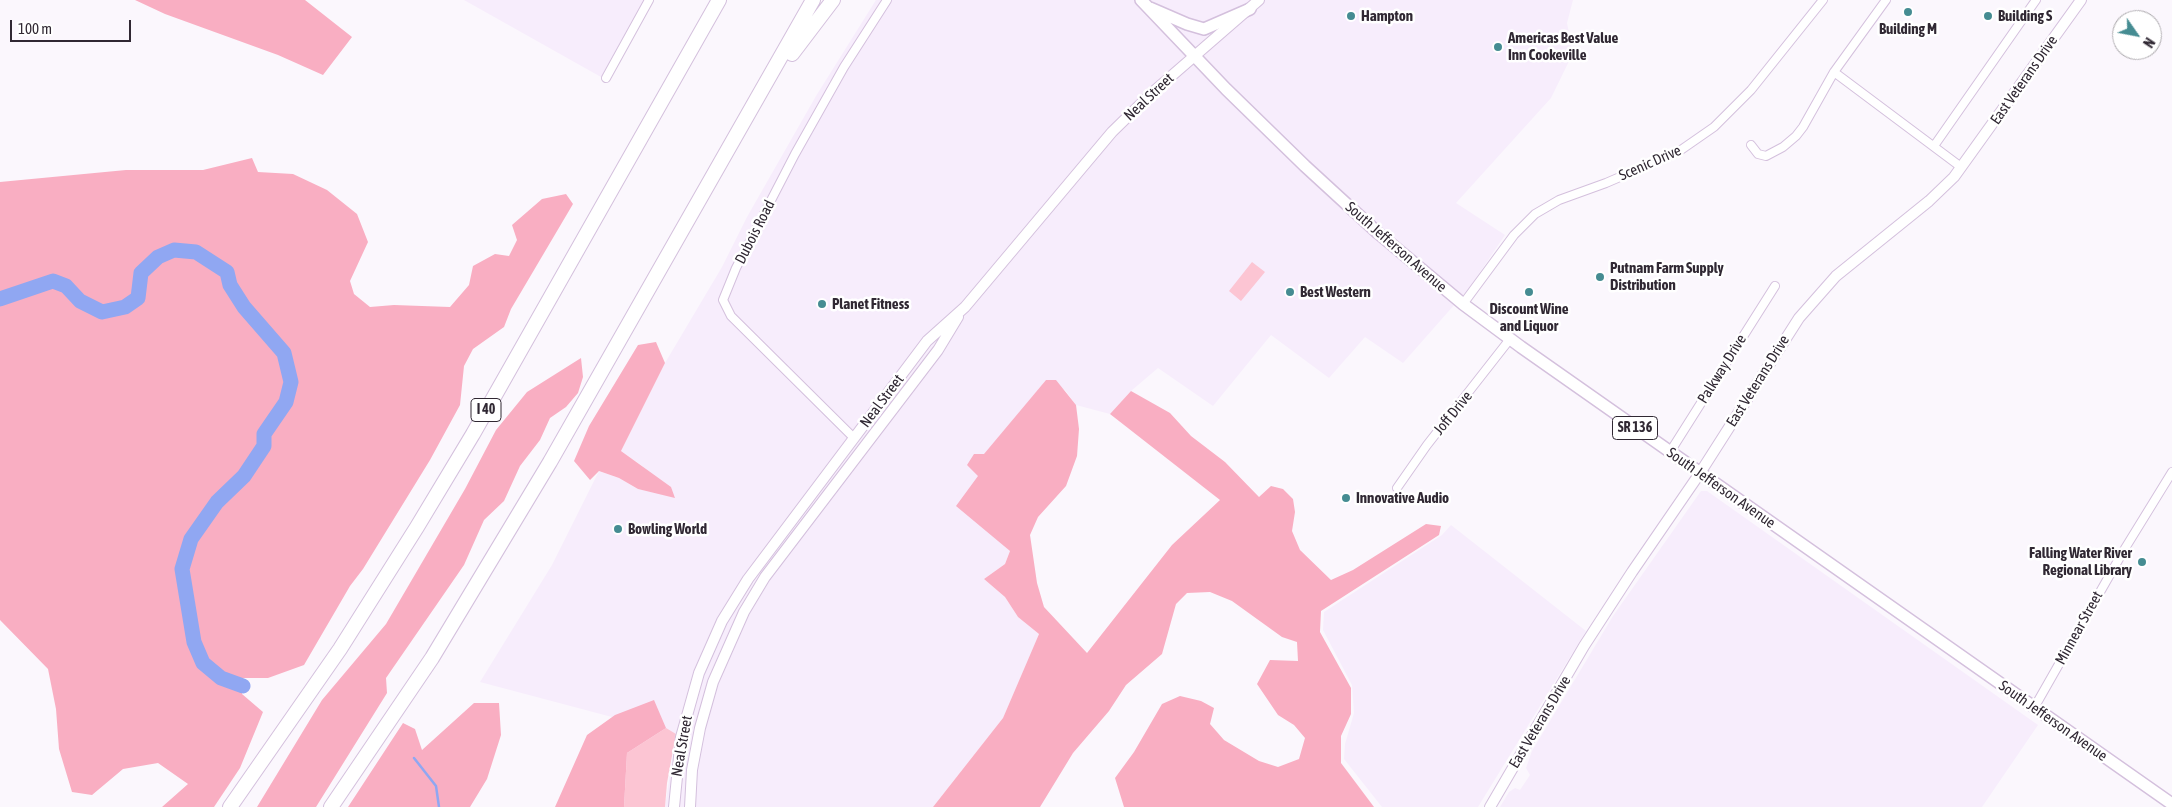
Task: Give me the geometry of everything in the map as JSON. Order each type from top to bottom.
[{"type":"highway","name":"I 40","points":[[230,807],[340,649],[417,526],[482,417],[717,0]]},
{"type":"highway","points":[[331,807],[432,658],[488,566],[550,462],[813,0]]},
{"type":"highway","points":[[754,105],[833,0]]},
{"type":"main road","name":"Neal Street","points":[[690,807],[692,770],[700,728],[713,682],[732,636],[765,578],[938,350],[965,307],[1112,132],[1153,92],[1258,0]]},
{"type":"main road","name":"East Veterans Drive","points":[[1490,807],[1589,639],[1700,473],[1780,345],[1812,302],[1836,276],[1929,201],[1961,167],[2081,0]]},
{"type":"main road","points":[[1144,3],[1187,24],[1204,29],[1250,9]]},
{"type":"main road","name":"South Jefferson Avenue","points":[[1144,3],[1194,56],[1341,199],[1463,304],[1670,452],[2172,804]]},
{"type":"main road","name":"Neal Street","points":[[674,807],[681,737],[689,706],[699,673],[722,621],[748,579],[927,341],[965,307]]},
{"type":"street","points":[[606,78],[649,0]]},
{"type":"street","name":"Dubois Road","points":[[854,438],[731,316],[723,300],[739,263],[795,154],[844,67],[887,0]]},
{"type":"street","name":"Scenic Drive","points":[[1463,304],[1514,236],[1535,214],[1559,200],[1606,183],[1678,152],[1714,127],[1751,90],[1823,0]]},
{"type":"street","points":[[1751,145],[1758,154],[1766,156],[1783,148],[1803,127],[1834,72],[1886,0]]},
{"type":"street","points":[[1934,146],[2036,0]]},
{"type":"street","points":[[1834,72],[1961,167]]},
{"type":"street","name":"Palkway Drive","points":[[1670,452],[1775,286]]},
{"type":"street","name":"Joff Drive","points":[[1397,488],[1426,445],[1510,339]]},
{"type":"street","name":"Minnear Street","points":[[2034,708],[2124,550],[2172,472]]},
{"type":"shaded area","points":[[135,0],[305,0],[352,37],[323,75],[278,55],[165,14]]},
{"type":"shaded area","points":[[464,0],[644,0],[601,77]]},
{"type":"shaded area","points":[[876,0],[1573,0],[1567,23],[1573,53],[1551,98],[1456,203],[1505,235],[1470,287],[1403,363],[1365,337],[1329,378],[1271,335],[1213,406],[1158,368],[1131,391],[1110,414],[1076,405],[1065,390],[1046,380],[984,455],[974,454],[992,535],[1010,551],[1005,564],[984,579],[1005,597],[1018,617],[1039,634],[1003,718],[933,807],[665,807],[676,734],[480,682],[552,565],[599,471],[619,478],[638,489],[675,497],[641,465],[621,451],[665,363],[722,267],[747,217],[816,96]]},
{"type":"shaded area","points":[[252,158],[258,172],[293,174],[327,190],[357,214],[368,242],[350,281],[354,294],[370,307],[394,305],[450,307],[469,285],[473,266],[495,254],[509,256],[517,240],[512,225],[542,199],[566,194],[573,204],[511,309],[504,327],[473,349],[464,366],[460,405],[430,460],[363,569],[350,586],[304,665],[268,678],[242,678],[242,694],[263,712],[240,768],[214,807],[162,807],[188,784],[158,763],[123,769],[92,795],[72,792],[59,749],[56,709],[48,669],[0,620],[0,182],[126,170],[203,170]]},
{"type":"shaded area","points":[[1252,262],[1265,272],[1241,301],[1229,291]]},
{"type":"shaded area","points":[[656,342],[665,363],[621,451],[671,487],[675,498],[638,489],[619,478],[599,471],[590,480],[574,461],[589,426],[638,345]]},
{"type":"shaded area","points":[[581,358],[583,377],[578,393],[566,407],[550,418],[540,440],[520,466],[504,501],[484,520],[464,565],[386,678],[387,693],[316,807],[257,807],[322,700],[386,624],[465,489],[496,430],[527,392]]},
{"type":"shaded area","points":[[1046,380],[1056,380],[1076,405],[1079,429],[1077,456],[1066,486],[1038,517],[1030,535],[1037,583],[1044,607],[1087,653],[1172,545],[1220,500],[1110,414],[1131,391],[1170,413],[1191,436],[1225,462],[1259,497],[1271,486],[1283,489],[1293,499],[1295,512],[1292,531],[1300,550],[1331,580],[1353,570],[1426,524],[1441,526],[1439,535],[1321,611],[1320,632],[1351,688],[1351,714],[1341,736],[1341,763],[1374,807],[1124,807],[1115,778],[1134,752],[1162,704],[1180,696],[1201,701],[1214,708],[1210,724],[1224,740],[1259,761],[1278,767],[1299,759],[1305,738],[1294,725],[1278,715],[1257,684],[1270,660],[1298,661],[1297,642],[1282,637],[1232,601],[1210,592],[1187,593],[1176,604],[1162,654],[1126,685],[1109,711],[1073,753],[1040,807],[933,807],[1003,718],[1039,634],[1018,617],[1005,597],[984,579],[1005,564],[1010,551],[956,506],[978,476],[967,465],[974,454],[984,454]]},
{"type":"shaded area","points":[[1701,491],[1707,491],[2038,725],[1982,807],[1500,807],[1509,792],[1515,788],[1520,790],[1530,775],[1526,768],[1532,751],[1613,616]]},
{"type":"shaded area","points":[[1451,525],[1586,631],[1478,807],[1382,807],[1344,759],[1345,744],[1354,713],[1352,685],[1323,630],[1324,612],[1442,535]]},
{"type":"shaded area","points":[[654,700],[666,728],[627,753],[624,807],[555,807],[587,735],[615,715]]},
{"type":"shaded area","points":[[474,703],[499,703],[501,735],[487,779],[470,807],[348,807],[403,723],[415,729],[422,750]]},
{"type":"shaded area","points":[[666,728],[676,734],[667,783],[665,807],[624,807],[627,753]]},
{"type":"waterway","points":[[0,299],[53,281],[66,286],[80,301],[102,312],[125,307],[138,298],[141,273],[158,257],[174,250],[196,252],[227,272],[230,285],[244,307],[284,353],[291,382],[286,402],[264,434],[264,446],[244,476],[217,502],[191,539],[182,569],[194,642],[203,663],[221,678],[243,686]]},
{"type":"waterway","points":[[414,758],[436,786],[439,807]]},
{"type":"place","name":"Building M","points":[[1908,12]]},
{"type":"place","name":"Hampton","points":[[1351,16]]},
{"type":"place","name":"Building S","points":[[1988,16]]},
{"type":"place","name":"Americas Best Value Inn Cookeville","points":[[1498,47]]},
{"type":"place","name":"Putnam Farm Supply Distribution","points":[[1600,277]]},
{"type":"place","name":"Best Western","points":[[1290,292]]},
{"type":"place","name":"Discount Wine and Liquor","points":[[1529,292]]},
{"type":"place","name":"Planet Fitness","points":[[822,304]]},
{"type":"place","name":"Innovative Audio","points":[[1346,498]]},
{"type":"place","name":"Bowling World","points":[[618,529]]},
{"type":"place","name":"Falling Water River Regional Library","points":[[2142,562]]}]
